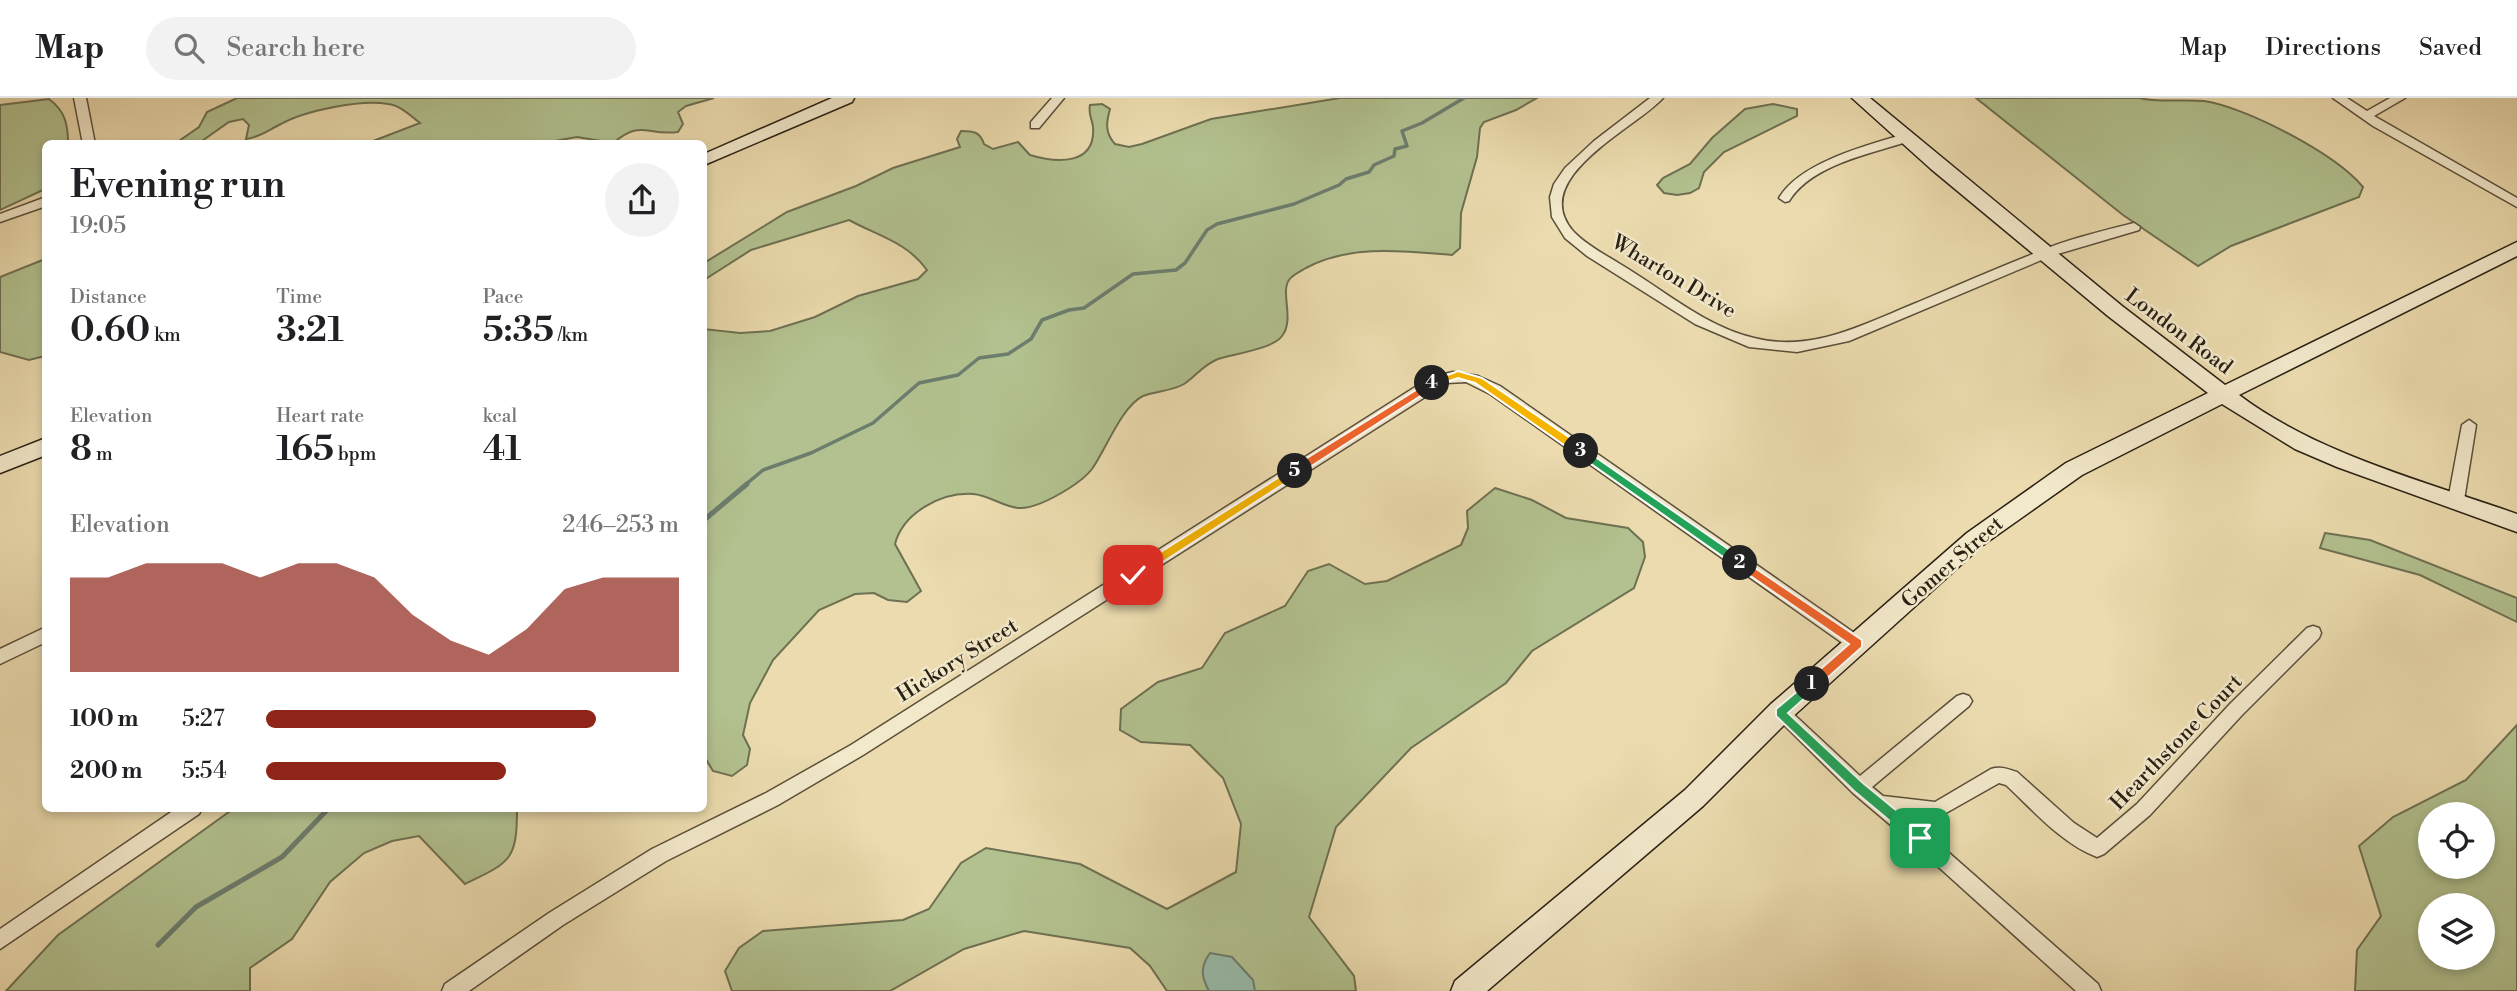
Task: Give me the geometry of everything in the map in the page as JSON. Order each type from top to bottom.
[{"type":"street","points":[[80,98],[88,140]]},
{"type":"street","points":[[707,159],[846,98]]},
{"type":"street","points":[[1035,125],[1058,98]]},
{"type":"street","name":"Wharton Drive","points":[[1657,98],[1564,176],[1556,198],[1558,216],[1579,243],[1718,331],[1750,342],[1777,347],[1818,346],[1844,338],[2046,253],[2134,227]]},
{"type":"street","name":"London Road","points":[[1860,98],[2115,311],[2225,395],[2303,443],[2345,461],[2517,523]]},
{"type":"street","points":[[2339,98],[2517,203]]},
{"type":"street","points":[[2366,116],[2399,98]]},
{"type":"street","points":[[1786,198],[1792,184],[1809,174],[1905,138]]},
{"type":"street","points":[[0,218],[42,202]]},
{"type":"street","name":"Gomer Street","points":[[1465,991],[1693,798],[1780,712],[1975,539],[2015,508],[2074,469],[2517,248]]},
{"type":"street","name":"Hickory Street","points":[[452,991],[556,919],[659,855],[772,799],[964,684],[1437,381],[1458,374],[1483,383],[1857,644]]},
{"type":"street","points":[[2456,500],[2469,425]]},
{"type":"street","points":[[0,465],[42,448]]},
{"type":"street","name":"Hearthstone Court","points":[[1880,804],[1937,810],[1997,775],[2011,778],[2067,829],[2097,848],[2123,830],[2156,799],[2213,734],[2313,633]]},
{"type":"street","points":[[0,657],[42,636]]},
{"type":"street","points":[[1859,787],[1963,701]]},
{"type":"street","points":[[1780,712],[1859,787],[2091,991]]},
{"type":"street","points":[[0,940],[187,812]]},
{"type":"green space","points":[[237,98],[714,98],[686,106],[678,112],[683,124],[678,132],[638,130],[617,140],[577,137],[560,140],[376,140],[420,123],[397,106],[363,103],[291,119],[246,139],[249,125],[243,119],[229,122],[203,140],[180,140],[199,127],[207,112]]},
{"type":"green space","points":[[1340,98],[1537,98],[1516,110],[1484,122],[1480,128],[1477,157],[1461,213],[1460,248],[1452,255],[1396,251],[1359,252],[1323,260],[1306,268],[1292,276],[1287,285],[1286,329],[1277,341],[1262,348],[1218,359],[1184,384],[1143,396],[1135,401],[1121,418],[1092,469],[1068,489],[1044,502],[1025,508],[1007,506],[979,495],[961,494],[936,501],[915,514],[899,533],[895,544],[921,591],[907,602],[888,600],[874,593],[855,594],[819,610],[773,660],[750,703],[743,735],[750,749],[747,765],[732,776],[713,771],[707,761],[707,329],[740,333],[770,331],[815,317],[858,296],[918,279],[927,270],[901,246],[849,220],[751,250],[707,278],[707,261],[787,212],[856,186],[893,168],[960,147],[957,139],[961,131],[976,133],[984,144],[993,149],[1018,142],[1030,155],[1062,160],[1072,159],[1088,149],[1093,127],[1090,105],[1102,104],[1110,109],[1107,123],[1109,136],[1115,144],[1129,147],[1211,119]]},
{"type":"green space","points":[[1976,98],[2139,98],[2204,101],[2222,105],[2266,122],[2312,147],[2333,160],[2363,187],[2359,197],[2231,246],[2198,266],[2123,215]]},
{"type":"green space","points":[[49,99],[59,108],[64,118],[68,140],[42,140],[42,190],[0,210],[0,105]]},
{"type":"green space","points":[[1773,104],[1797,109],[1797,116],[1724,152],[1704,172],[1699,188],[1690,193],[1664,193],[1657,185],[1663,178],[1690,164],[1712,138],[1745,109]]},
{"type":"green space","points":[[42,260],[42,357],[29,360],[0,352],[0,277]]},
{"type":"green space","points":[[1495,488],[1532,500],[1566,518],[1628,528],[1643,542],[1645,557],[1634,588],[1532,651],[1506,683],[1411,748],[1336,827],[1309,917],[1354,976],[1356,991],[1167,991],[1150,966],[1130,948],[1024,931],[964,949],[890,991],[732,991],[725,971],[739,948],[763,931],[903,920],[929,909],[961,863],[986,848],[1080,864],[1167,909],[1236,872],[1241,824],[1223,778],[1190,745],[1141,742],[1120,730],[1121,709],[1158,682],[1202,668],[1225,633],[1285,606],[1308,571],[1329,564],[1365,584],[1387,581],[1461,545],[1468,528],[1467,511]]},
{"type":"green space","points":[[2325,533],[2370,540],[2517,598],[2517,622],[2420,575],[2320,548]]},
{"type":"green space","points":[[2517,725],[2517,991],[2355,991],[2357,950],[2381,916],[2359,846],[2393,817],[2418,804],[2418,879],[2495,879],[2495,802],[2423,802],[2466,780]]},
{"type":"green space","points":[[229,812],[517,812],[515,840],[508,858],[465,884],[419,836],[392,841],[364,853],[330,882],[292,939],[250,968],[250,991],[6,991],[58,935]]},
{"type":"shaded area","points":[[1210,953],[1232,957],[1253,980],[1255,991],[1209,991],[1203,972],[1204,963]]},
{"type":"waterway","points":[[745,485],[763,470],[811,453],[873,423],[919,383],[958,375],[979,358],[1008,354],[1031,339],[1042,320],[1069,310],[1084,308],[1133,274],[1176,270],[1185,263],[1207,230],[1217,224],[1294,204],[1339,185],[1346,179],[1369,172],[1374,165],[1394,156],[1395,149],[1407,146],[1402,131],[1422,123],[1464,98]]},
{"type":"waterway","points":[[707,517],[747,484]]},
{"type":"waterway","points":[[158,945],[196,907],[282,857],[325,812]]},
{"type":"route","points":[[1133,575],[1437,381],[1458,374],[1495,390],[1857,644],[1780,712],[1859,787],[1920,838]]}]
